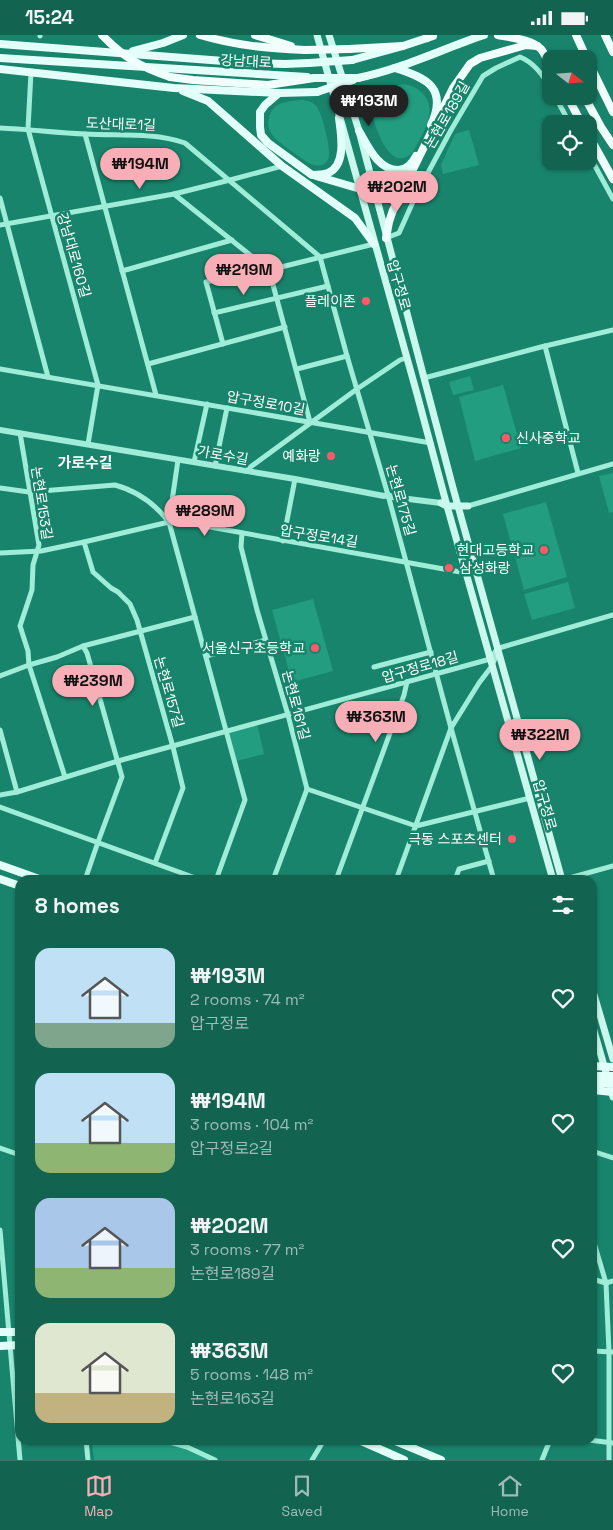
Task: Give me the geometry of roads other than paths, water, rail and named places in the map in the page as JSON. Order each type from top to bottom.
[{"type":"highway","points":[[102,35],[116,50],[132,61],[170,77],[192,81],[268,85],[314,78]]},
{"type":"highway","points":[[200,35],[227,43],[305,50],[403,46]]},
{"type":"highway","points":[[255,35],[305,50]]},
{"type":"highway","points":[[498,35],[526,42],[540,48],[542,51]]},
{"type":"highway","points":[[576,35],[583,50]]},
{"type":"highway","points":[[606,35],[613,52]]},
{"type":"highway","points":[[386,238],[391,215],[397,202],[454,88],[470,64],[480,58],[526,45],[540,48]]},
{"type":"highway","points":[[598,81],[613,112]]},
{"type":"highway","points":[[589,105],[613,145]]},
{"type":"highway","points":[[597,150],[613,179]]},
{"type":"main road","points":[[126,53],[163,43],[183,35]]},
{"type":"main road","name":"압구정로","points":[[317,35],[431,443],[444,504],[466,573],[552,875]]},
{"type":"main road","name":"압구정로","points":[[329,35],[359,131],[458,506],[561,875]]},
{"type":"main road","name":"강남대로","points":[[0,58],[314,78],[358,78],[378,74],[484,35]]},
{"type":"main road","name":"강남대로","points":[[0,44],[285,64],[352,60],[431,36]]},
{"type":"main road","points":[[359,131],[376,158],[390,169],[403,169],[412,164],[435,116],[437,98],[432,86],[424,79],[395,68]]},
{"type":"main road","points":[[0,69],[174,88],[279,93],[316,91],[358,78]]},
{"type":"main road","points":[[174,88],[208,101],[282,166],[355,218],[374,244]]},
{"type":"main road","points":[[279,93],[260,112],[261,135],[268,143],[312,175],[374,193]]},
{"type":"main road","points":[[312,175],[327,173],[337,165],[341,148],[339,118]]},
{"type":"main road","points":[[414,381],[424,378]]},
{"type":"main road","points":[[444,504],[468,506]]},
{"type":"main road","points":[[0,865],[28,875]]},
{"type":"main road","points":[[0,879],[15,884]]},
{"type":"main road","points":[[597,1005],[613,1059]]},
{"type":"main road","points":[[597,1037],[609,1067],[613,1091]]},
{"type":"main road","points":[[597,1076],[613,1076]]},
{"type":"main road","points":[[597,1085],[613,1091]]},
{"type":"main road","points":[[597,1091],[613,1091]]},
{"type":"main road","points":[[0,1345],[15,1345]]},
{"type":"main road","points":[[370,1445],[404,1460]]},
{"type":"main road","points":[[404,1445],[440,1460]]},
{"type":"street","name":"논현로189길","points":[[386,238],[399,233],[417,193],[483,76],[520,57],[530,61],[542,75]]},
{"type":"street","name":"강남대로160길","points":[[32,72],[28,129],[98,385],[88,444]]},
{"type":"street","name":"도산대로1길","points":[[0,128],[166,137],[185,143],[320,257]]},
{"type":"street","points":[[85,134],[156,395]]},
{"type":"street","points":[[0,225],[174,194],[282,166]]},
{"type":"street","points":[[597,170],[613,199]]},
{"type":"street","points":[[174,194],[267,268],[277,297],[310,422]]},
{"type":"street","points":[[0,198],[48,377]]},
{"type":"street","points":[[122,271],[232,240]]},
{"type":"street","points":[[223,343],[206,282],[374,244]]},
{"type":"street","name":"논현로175길","points":[[320,257],[493,875]]},
{"type":"street","points":[[214,313],[328,286]]},
{"type":"street","points":[[148,364],[285,327]]},
{"type":"street","points":[[424,378],[543,346],[613,330]]},
{"type":"street","points":[[543,346],[578,473]]},
{"type":"street","points":[[297,369],[347,356]]},
{"type":"street","points":[[245,471],[357,389],[400,360],[406,358]]},
{"type":"street","name":"압구정로10길","points":[[0,369],[431,443]]},
{"type":"street","points":[[194,462],[207,404]]},
{"type":"street","points":[[215,466],[228,408]]},
{"type":"street","name":"가로수길","points":[[0,429],[384,496],[388,495],[444,504]]},
{"type":"street","name":"논현로153길","points":[[20,433],[39,545],[33,565],[32,590],[20,626],[28,651],[29,665],[65,777]]},
{"type":"street","points":[[169,522],[178,460]]},
{"type":"street","points":[[468,506],[613,464]]},
{"type":"street","points":[[284,541],[294,479]]},
{"type":"street","points":[[0,488],[29,492],[115,485],[135,492],[149,501],[162,512],[169,522],[245,800],[218,875]]},
{"type":"street","name":"압구정로14길","points":[[0,553],[37,552],[84,543],[169,522],[182,522],[466,573]]},
{"type":"street","name":"논현로161길","points":[[242,533],[241,547],[288,715],[306,789]]},
{"type":"street","name":"논현로157길","points":[[84,543],[92,572],[130,604],[138,620],[183,788],[155,863]]},
{"type":"street","points":[[398,875],[451,728],[499,648],[613,615]]},
{"type":"street","points":[[0,675],[83,646],[195,617]]},
{"type":"street","points":[[206,656],[266,640]]},
{"type":"street","points":[[83,646],[87,653],[122,777],[88,875]]},
{"type":"street","points":[[374,667],[431,652]]},
{"type":"street","name":"압구정로18길","points":[[0,795],[437,673],[491,663]]},
{"type":"street","points":[[338,875],[404,695],[407,682]]},
{"type":"street","points":[[0,730],[16,792]]},
{"type":"street","points":[[275,875],[306,789],[416,826],[530,798]]},
{"type":"street","points":[[0,807],[187,875]]},
{"type":"street","points":[[458,875],[460,869],[489,861]]},
{"type":"street","points":[[580,875],[613,866]]},
{"type":"street","points":[[0,1148],[15,1153]]},
{"type":"street","points":[[597,1153],[613,1158]]},
{"type":"street","points":[[0,1230],[4,1332],[10,1345],[15,1407]]},
{"type":"street","points":[[597,1253],[606,1283],[611,1352],[610,1460]]},
{"type":"street","points":[[597,1280],[606,1283],[613,1281]]},
{"type":"street","points":[[597,1351],[611,1352]]},
{"type":"street","points":[[597,1441],[611,1443]]},
{"type":"street","points":[[19,1445],[20,1460]]},
{"type":"street","points":[[86,1445],[88,1460]]},
{"type":"street","points":[[181,1445],[215,1460]]},
{"type":"street","points":[[312,1460],[321,1445]]},
{"type":"street","points":[[413,1449],[414,1445]]},
{"type":"street","points":[[542,1460],[548,1445]]},
{"type":"place","name":"플레이존","points":[[366,301]]},
{"type":"place","name":"신사중학교","points":[[506,438]]},
{"type":"place","name":"예화랑","points":[[331,456]]},
{"type":"place","name":"현대고등학교","points":[[544,550]]},
{"type":"place","name":"삼성화랑","points":[[449,568]]},
{"type":"place","name":"서울신구초등학교","points":[[315,648]]},
{"type":"place","name":"극동 스포츠센터","points":[[512,839]]},
{"type":"district","name":"가로수길","points":[[85,463]]}]
